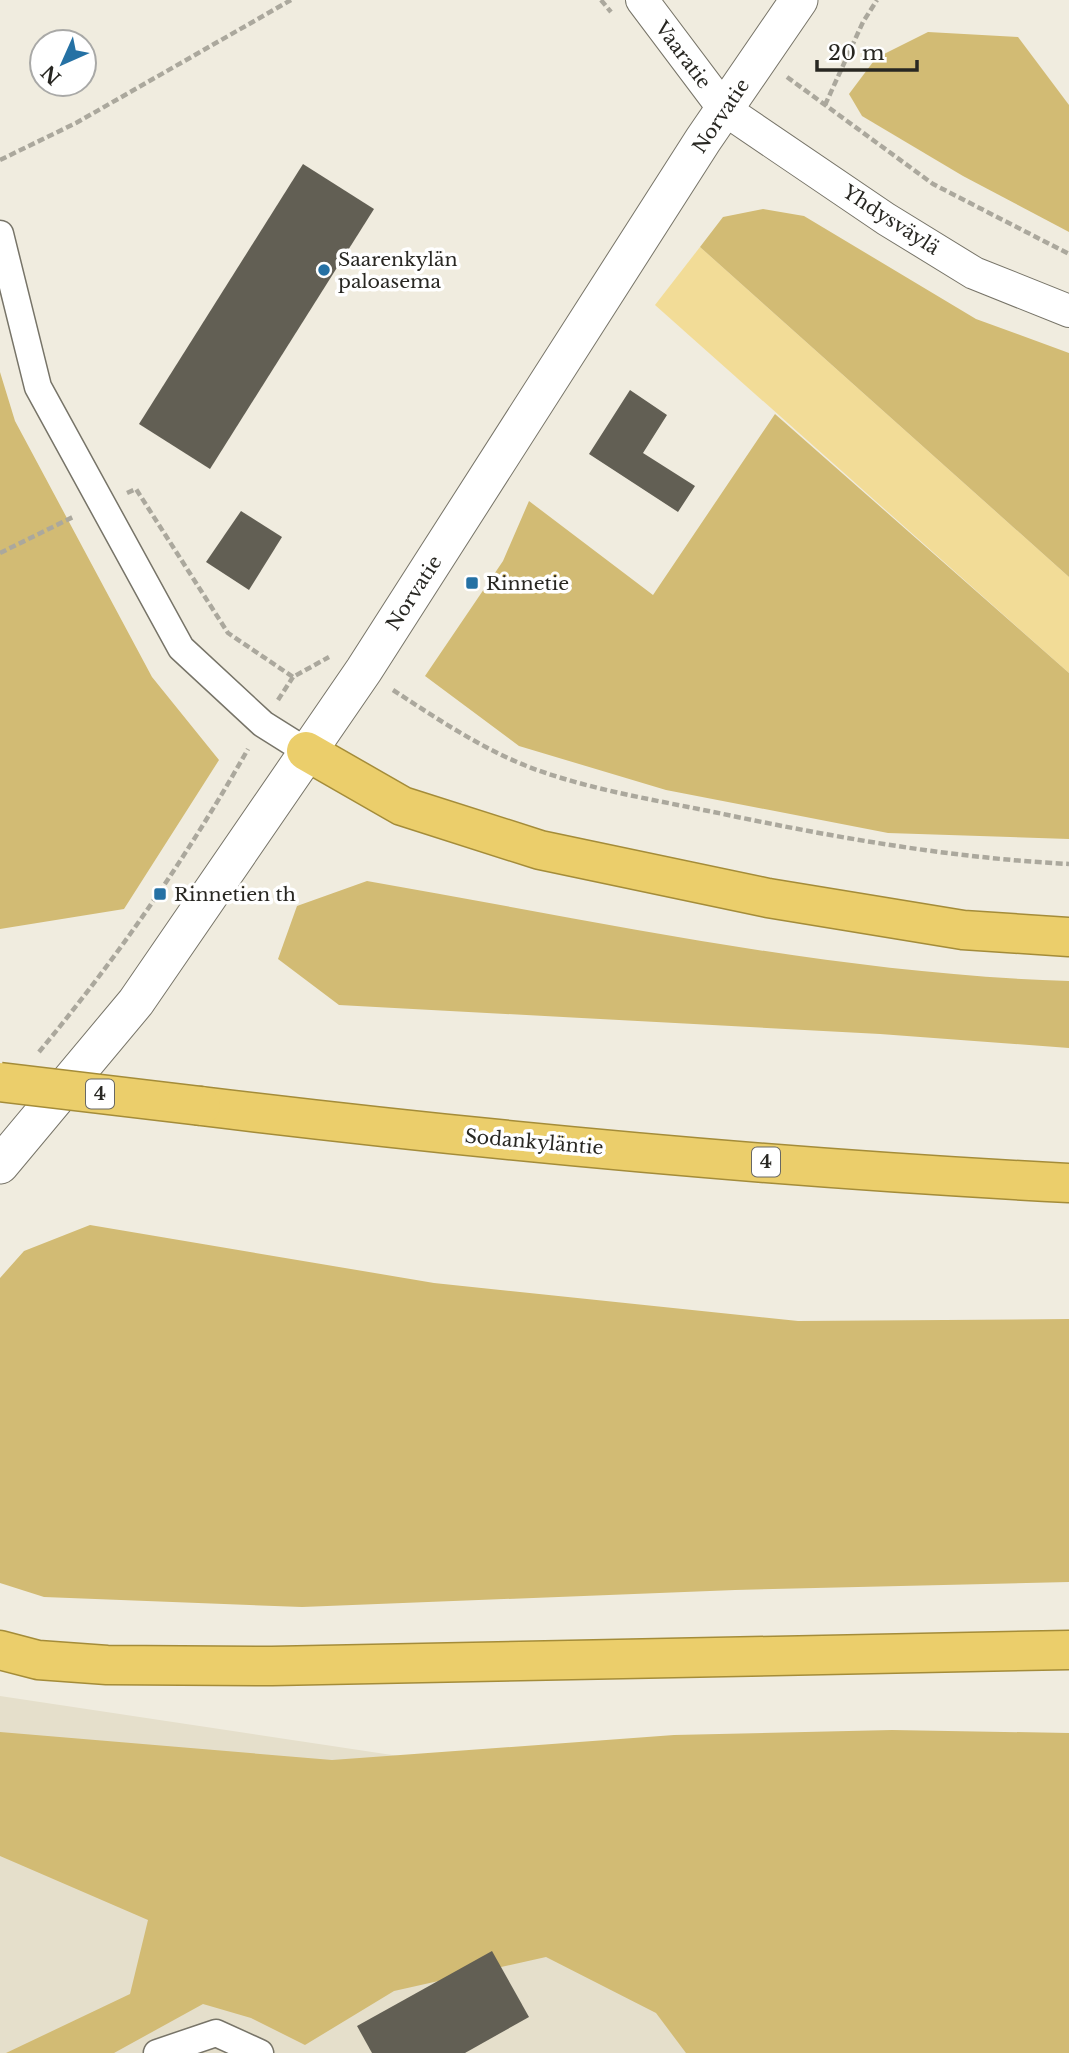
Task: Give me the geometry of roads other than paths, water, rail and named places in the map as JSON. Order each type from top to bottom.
[{"type":"highway","points":[[306,751],[402,806],[540,850],[768,898],[937,926],[1069,937]]},
{"type":"highway","name":"Sodankyläntie","points":[[15,1072],[201,1106],[548,1143],[970,1178],[1069,1183]]},
{"type":"highway","points":[[0,1650],[38,1660],[107,1665],[272,1666],[1069,1650]]},
{"type":"main road","name":"Norvatie","points":[[0,1166],[136,1002],[364,670],[724,109],[799,0]]},
{"type":"street","name":"Vaaratie","points":[[642,0],[724,109]]},
{"type":"street","name":"Yhdysväylä","points":[[724,109],[886,219],[974,273],[1069,311]]},
{"type":"street","points":[[0,234],[38,387],[181,648],[263,723],[306,751]]},
{"type":"street","points":[[156,2053],[216,2033],[260,2053]]},
{"type":"place","name":"Saarenkylän paloasema","points":[[324,270]]},
{"type":"place","name":"Rinnetie","points":[[472,583]]},
{"type":"place","name":"Rinnetien th","points":[[160,894]]}]
